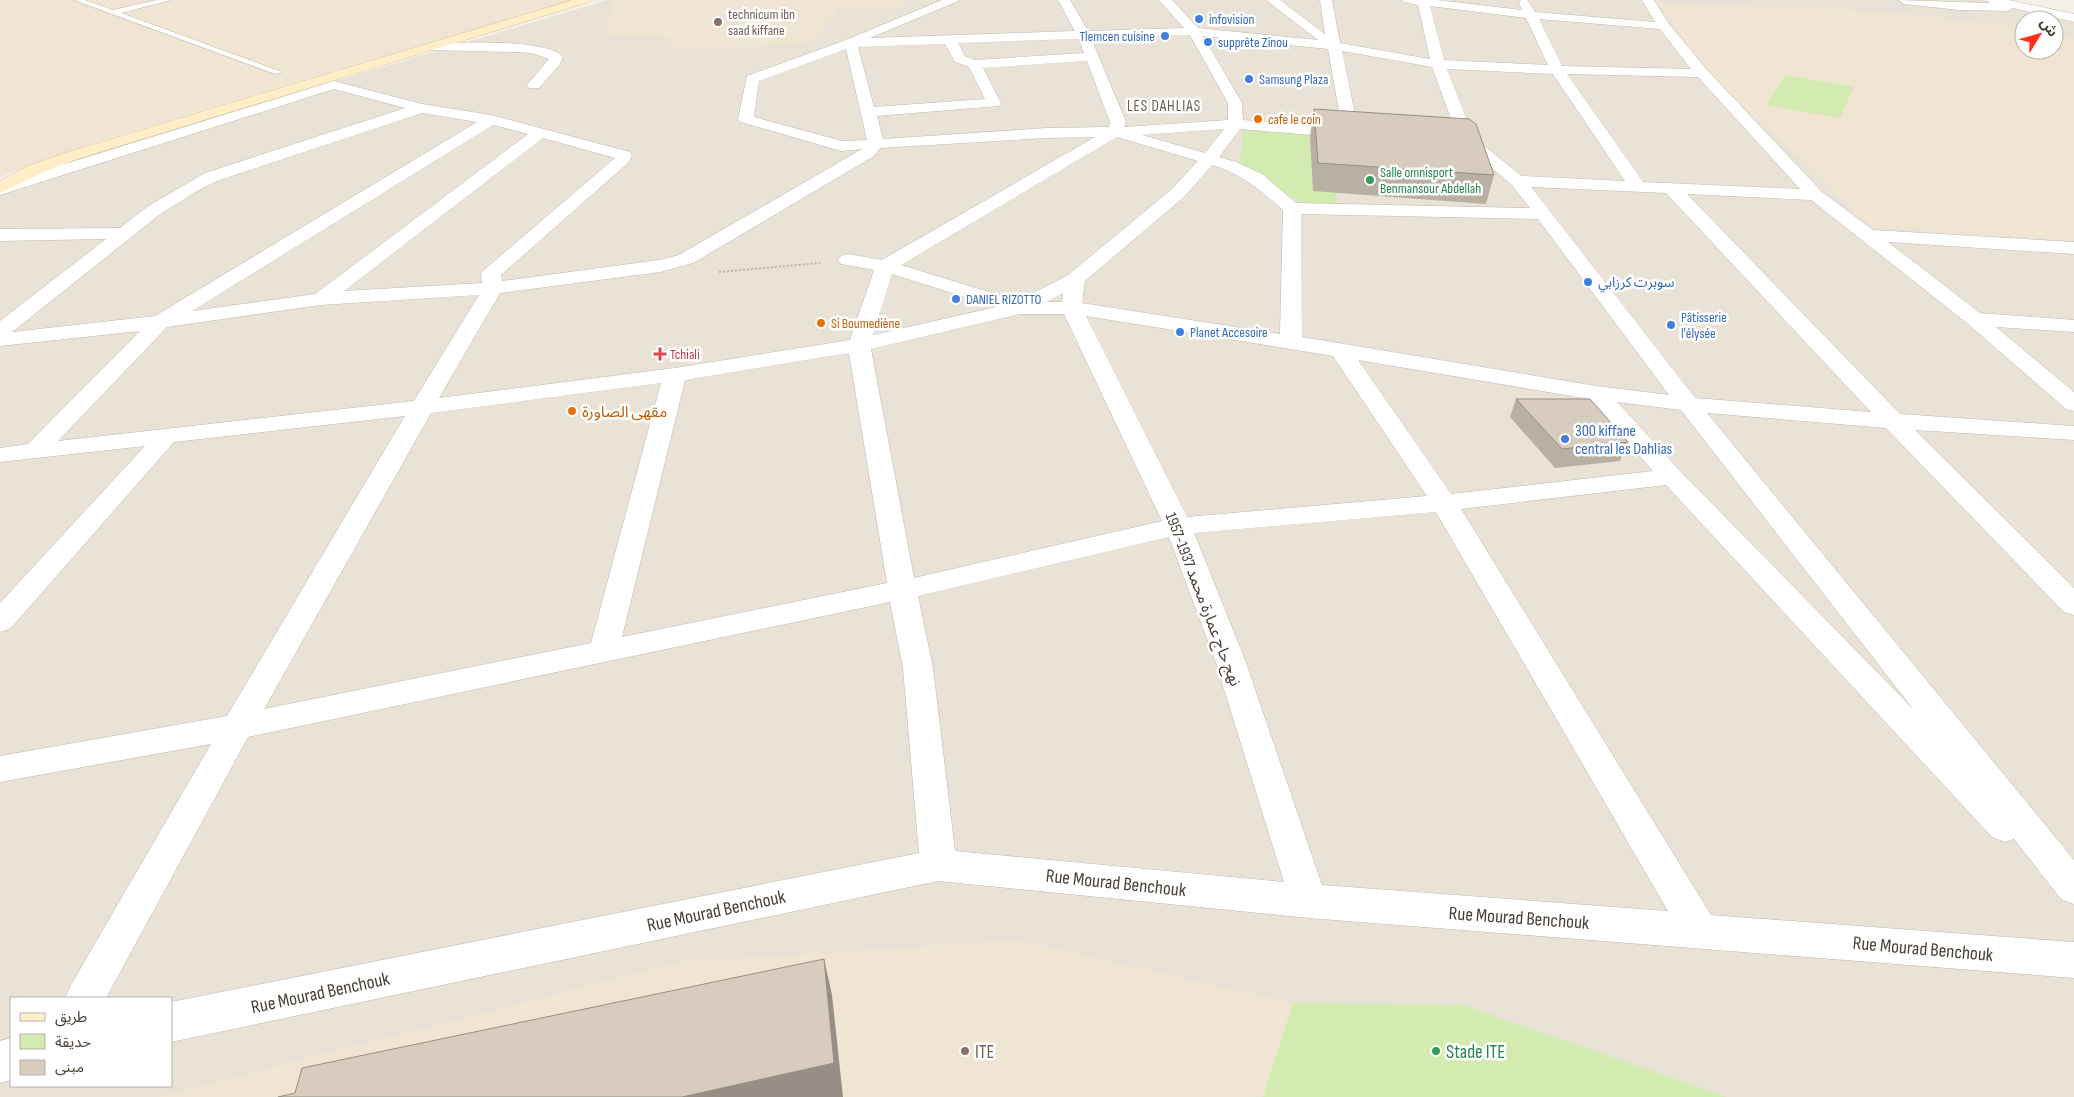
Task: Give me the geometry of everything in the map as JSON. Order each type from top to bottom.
[{"type":"street","points":[[0,189],[34,170],[71,156],[585,0]]},
{"type":"street","points":[[952,0],[871,32],[851,43],[752,79],[746,120],[841,146],[1046,133],[1115,132],[1236,124],[1370,134]]},
{"type":"street","points":[[938,864],[918,668],[902,590],[859,345],[885,266],[1115,132],[1118,122],[1083,34],[1064,0]]},
{"type":"street","points":[[848,260],[885,266],[1020,308],[1075,279],[1178,193],[1236,124],[1236,103],[1194,30],[1165,0]]},
{"type":"street","points":[[1272,0],[1334,46]]},
{"type":"street","points":[[1326,0],[1351,133]]},
{"type":"street","points":[[1408,0],[1531,15],[1664,26]]},
{"type":"street","points":[[1524,0],[1557,70],[1638,187]]},
{"type":"street","points":[[1648,0],[1664,26],[1702,73],[1815,195],[1974,319],[2074,404]]},
{"type":"street","points":[[1904,0],[1960,6],[2008,7],[1995,1]]},
{"type":"street","points":[[1423,1],[1438,64],[1467,140],[1518,181],[1688,404],[2074,888]]},
{"type":"street","points":[[1995,1],[2074,18]]},
{"type":"street","points":[[851,43],[1194,30],[1334,46],[1438,64],[1557,70],[1702,73]]},
{"type":"street","points":[[950,40],[960,59],[974,64],[1092,57]]},
{"type":"street","points":[[851,43],[876,143]]},
{"type":"street","points":[[431,47],[532,48],[550,53],[556,57],[555,61],[534,85]]},
{"type":"street","points":[[868,112],[994,103],[974,64]]},
{"type":"street","points":[[0,189],[334,85],[421,108],[492,120],[624,155],[623,159],[491,274],[493,288],[421,407],[236,727],[86,997]]},
{"type":"street","points":[[0,331],[153,211],[191,187],[212,178],[421,108]]},
{"type":"street","points":[[36,450],[160,322],[492,120]]},
{"type":"street","points":[[321,299],[540,132]]},
{"type":"street","points":[[1115,132],[1230,166],[1256,178],[1292,208],[1544,214]]},
{"type":"street","points":[[1448,138],[1467,140]]},
{"type":"street","points":[[0,340],[160,322],[321,299],[493,288],[660,266],[686,259],[868,153],[876,143]]},
{"type":"street","points":[[1518,181],[1672,190],[1815,195]]},
{"type":"street","points":[[1672,190],[1893,421],[2074,605]]},
{"type":"street","points":[[1291,342],[1292,208]]},
{"type":"street","points":[[0,235],[125,233]]},
{"type":"street","points":[[1868,235],[2074,248]]},
{"type":"street","points":[[1071,308],[1075,279]]},
{"type":"street","points":[[0,455],[421,407],[674,374],[859,345],[1020,308],[1071,308],[1291,342],[1596,393],[1688,404],[1893,421],[2074,433]]},
{"type":"street","name":"نهج حاج عمارة محمد 1937-1957","points":[[1071,308],[1178,526],[1230,660],[1310,901]]},
{"type":"street","points":[[1974,319],[2074,326]]},
{"type":"street","points":[[1341,351],[1444,503],[1699,930]]},
{"type":"street","points":[[604,650],[674,374]]},
{"type":"street","points":[[1596,393],[1672,477],[2074,900]]},
{"type":"street","points":[[0,622],[166,437]]},
{"type":"street","points":[[0,769],[236,727],[902,590],[1178,526],[1444,503],[1672,477]]},
{"type":"street","name":"Rue Mourad Benchouk","points":[[172,1022],[938,864],[1310,901],[2074,960]]},
{"type":"lane","points":[[78,0],[278,72]]},
{"type":"lane","points":[[114,12],[167,0]]},
{"type":"path","points":[[718,272],[848,260]]},
{"type":"shaded area","points":[[0,0],[572,0],[87,145],[0,177]]},
{"type":"shaded area","points":[[608,0],[1988,0],[2033,10],[2014,10],[2014,60],[2064,60],[2064,17],[2074,19],[2074,1097],[0,1097],[0,191],[60,163]]},
{"type":"shaded area","name":"technicum ibn saad kiffane","points":[[613,0],[905,0],[902,8],[839,9],[809,44],[666,50],[676,38],[606,36]]},
{"type":"shaded area","points":[[1658,2],[1894,12],[2014,27],[2014,60],[2064,60],[2064,37],[2074,39],[2074,240],[1872,227],[1708,74]]},
{"type":"shaded area","name":"ITE","points":[[1019,940],[1293,1003],[1463,1005],[1727,1097],[156,1097],[680,962]]},
{"type":"green space","points":[[1785,75],[1854,87],[1840,118],[1767,105]]},
{"type":"green space","name":"Salle omnisport Benmansour Abdellah","points":[[1243,130],[1467,144],[1486,204],[1336,193],[1337,207],[1304,204],[1240,167]]},
{"type":"green space","name":"Stade ITE","points":[[1293,1003],[1463,1005],[1727,1097],[1263,1097]]},
{"type":"building","points":[[1314,109],[1469,119],[1476,124],[1494,175],[1318,163]]},
{"type":"building","points":[[1516,399],[1590,399],[1628,442],[1562,449]]},
{"type":"building","points":[[824,959],[834,1063],[682,1097],[278,1097],[295,1093],[302,1068]]},
{"type":"place","name":"infovision","points":[[1199,19]]},
{"type":"place","name":"technicum ibn saad kiffane","points":[[718,22]]},
{"type":"place","name":"Tlemcen cuisine","points":[[1165,36]]},
{"type":"place","name":"supprête Zinou","points":[[1208,42]]},
{"type":"place","name":"Samsung Plaza","points":[[1249,79]]},
{"type":"place","name":"cafe le coin","points":[[1258,119]]},
{"type":"place","name":"Salle omnisport Benmansour Abdellah","points":[[1370,180]]},
{"type":"place","name":"سوبرت كرزابي","points":[[1588,282]]},
{"type":"place","name":"DANIEL RIZOTTO","points":[[956,299]]},
{"type":"place","name":"Si Boumediène","points":[[821,323]]},
{"type":"place","name":"Pâtisserie l'élysée","points":[[1671,325]]},
{"type":"place","name":"Planet Accesoire","points":[[1180,332]]},
{"type":"place","name":"Tchiali","points":[[660,354]]},
{"type":"place","name":"مقهى الصاورة","points":[[572,411]]},
{"type":"place","name":"300 kiffane central les Dahlias","points":[[1565,439]]},
{"type":"place","name":"ITE","points":[[965,1051]]},
{"type":"place","name":"Stade ITE","points":[[1436,1051]]},
{"type":"district","name":"LES DAHLIAS","points":[[1164,106]]}]
